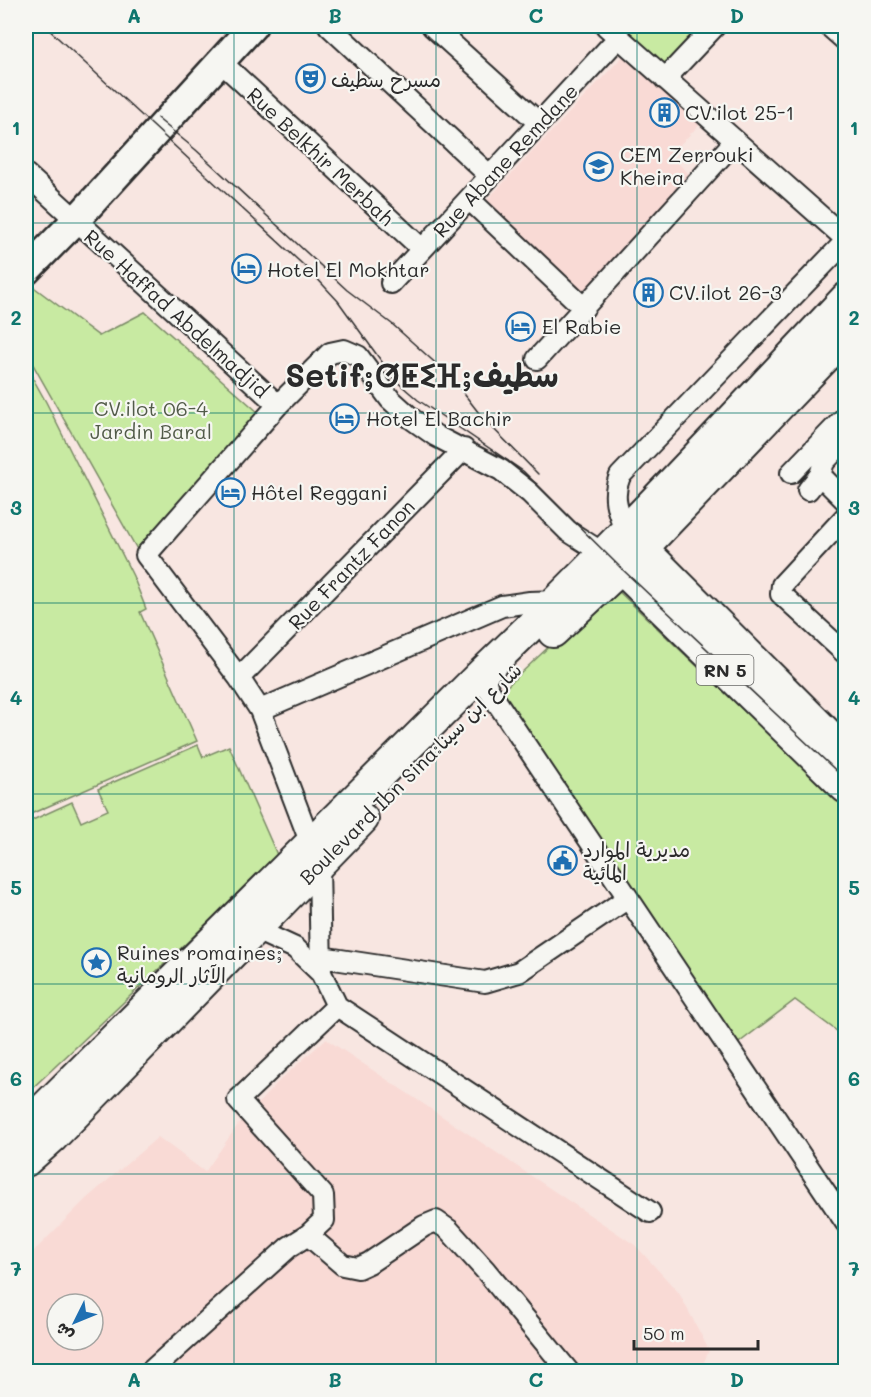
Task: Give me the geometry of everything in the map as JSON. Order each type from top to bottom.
[{"type":"main road","name":"Boulevard Ibn Sina:شارع ابن سينا","points":[[485,680],[558,601],[624,551],[846,298]]},
{"type":"main road","name":"Boulevard Ibn Sina:شارع ابن سينا","points":[[26,1161],[53,1137],[256,930],[316,847],[485,680],[624,551],[846,336]]},
{"type":"main road","name":"RN 5","points":[[624,551],[846,752]]},
{"type":"main road","name":"RN 5","points":[[624,551],[846,788]]},
{"type":"main road","points":[[26,1126],[316,847]]},
{"type":"street","points":[[26,271],[76,220],[253,26]]},
{"type":"street","points":[[329,26],[490,176]]},
{"type":"street","points":[[432,26],[539,123]]},
{"type":"street","points":[[665,79],[715,26]]},
{"type":"street","points":[[829,26],[846,41]]},
{"type":"street","points":[[612,31],[846,240],[620,476],[614,495],[624,551]]},
{"type":"street","name":"Rue Abane Remdane","points":[[391,283],[539,123],[612,31]]},
{"type":"street","name":"Rue Belkhir Merbah","points":[[220,62],[422,249]]},
{"type":"street","points":[[537,359],[735,141]]},
{"type":"street","name":"Rue Haffad Abdelmadjid","points":[[26,174],[278,405]]},
{"type":"street","points":[[469,199],[584,308]]},
{"type":"street","points":[[624,551],[568,531],[501,470],[436,436],[412,419],[390,399],[358,356],[344,350],[330,353],[278,405],[146,555],[239,678],[260,710],[316,847],[321,965],[337,1006],[650,1212]]},
{"type":"street","points":[[790,473],[846,416]]},
{"type":"street","points":[[846,439],[824,462],[814,483],[846,501]]},
{"type":"street","name":"Rue Frantz Fanon","points":[[239,678],[464,449]]},
{"type":"street","points":[[846,516],[792,564],[782,585],[781,594],[846,654]]},
{"type":"street","points":[[260,710],[502,606],[558,601]]},
{"type":"street","points":[[485,680],[846,1223]]},
{"type":"street","points":[[256,930],[295,948],[321,965],[485,982],[519,972],[628,898]]},
{"type":"street","points":[[150,1371],[289,1247],[324,1220],[323,1195],[238,1100],[337,1006]]},
{"type":"street","points":[[308,1234],[344,1265],[358,1268],[424,1226],[436,1221],[449,1230],[486,1271],[569,1371]]},
{"type":"shaded area","name":"CEM Zerrouki Kheira","points":[[625,54],[700,124],[670,155],[692,177],[586,298],[484,203]]},
{"type":"shaded area","points":[[326,1039],[635,1245],[679,1293],[709,1350],[700,1372],[38,1371],[26,1357],[26,1259],[86,1199],[158,1137],[205,1172],[237,1126],[279,1081]]},
{"type":"green space","points":[[614,26],[708,26],[666,72]]},
{"type":"green space","name":"CV.ilot 06-4 Jardin Baral","points":[[27,282],[99,336],[145,312],[259,413],[138,551],[26,352]]},
{"type":"green space","points":[[26,366],[133,576],[146,609],[140,612],[197,741],[26,816]]},
{"type":"green space","points":[[613,586],[845,807],[845,1037],[795,1000],[736,1045],[502,691]]},
{"type":"green space","name":"Ruines romaines; الآثار الرومانية","points":[[198,745],[203,757],[229,746],[278,857],[26,1094],[26,823],[72,802],[81,822],[108,810],[98,789]]},
{"type":"tram line","points":[[45,26],[312,273],[338,301],[395,380],[418,400],[523,471],[622,569],[846,780]]},
{"type":"tram line","points":[[157,118],[196,150],[347,290],[392,324],[451,377],[482,417],[538,474]]},
{"type":"place","name":"مسرح سطيف","points":[[310,79]]},
{"type":"place","name":"CV.ilot 25-1","points":[[664,112]]},
{"type":"place","name":"CEM Zerrouki Kheira","points":[[599,166]]},
{"type":"place","name":"Hotel El Mokhtar","points":[[246,269]]},
{"type":"place","name":"CV.ilot 26-3","points":[[648,292]]},
{"type":"place","name":"El Rabie","points":[[521,326]]},
{"type":"place","name":"Hotel El Bachir","points":[[345,418]]},
{"type":"place","name":"Hôtel Reggani","points":[[230,492]]},
{"type":"place","name":"مديرية الموارد المائية","points":[[562,860]]},
{"type":"place","name":"Ruines romaines; الآثار الرومانية","points":[[96,963]]},
{"type":"district","name":"Setif;ⵚⵟⵉⴼ;سطيف","points":[[422,374]]}]
